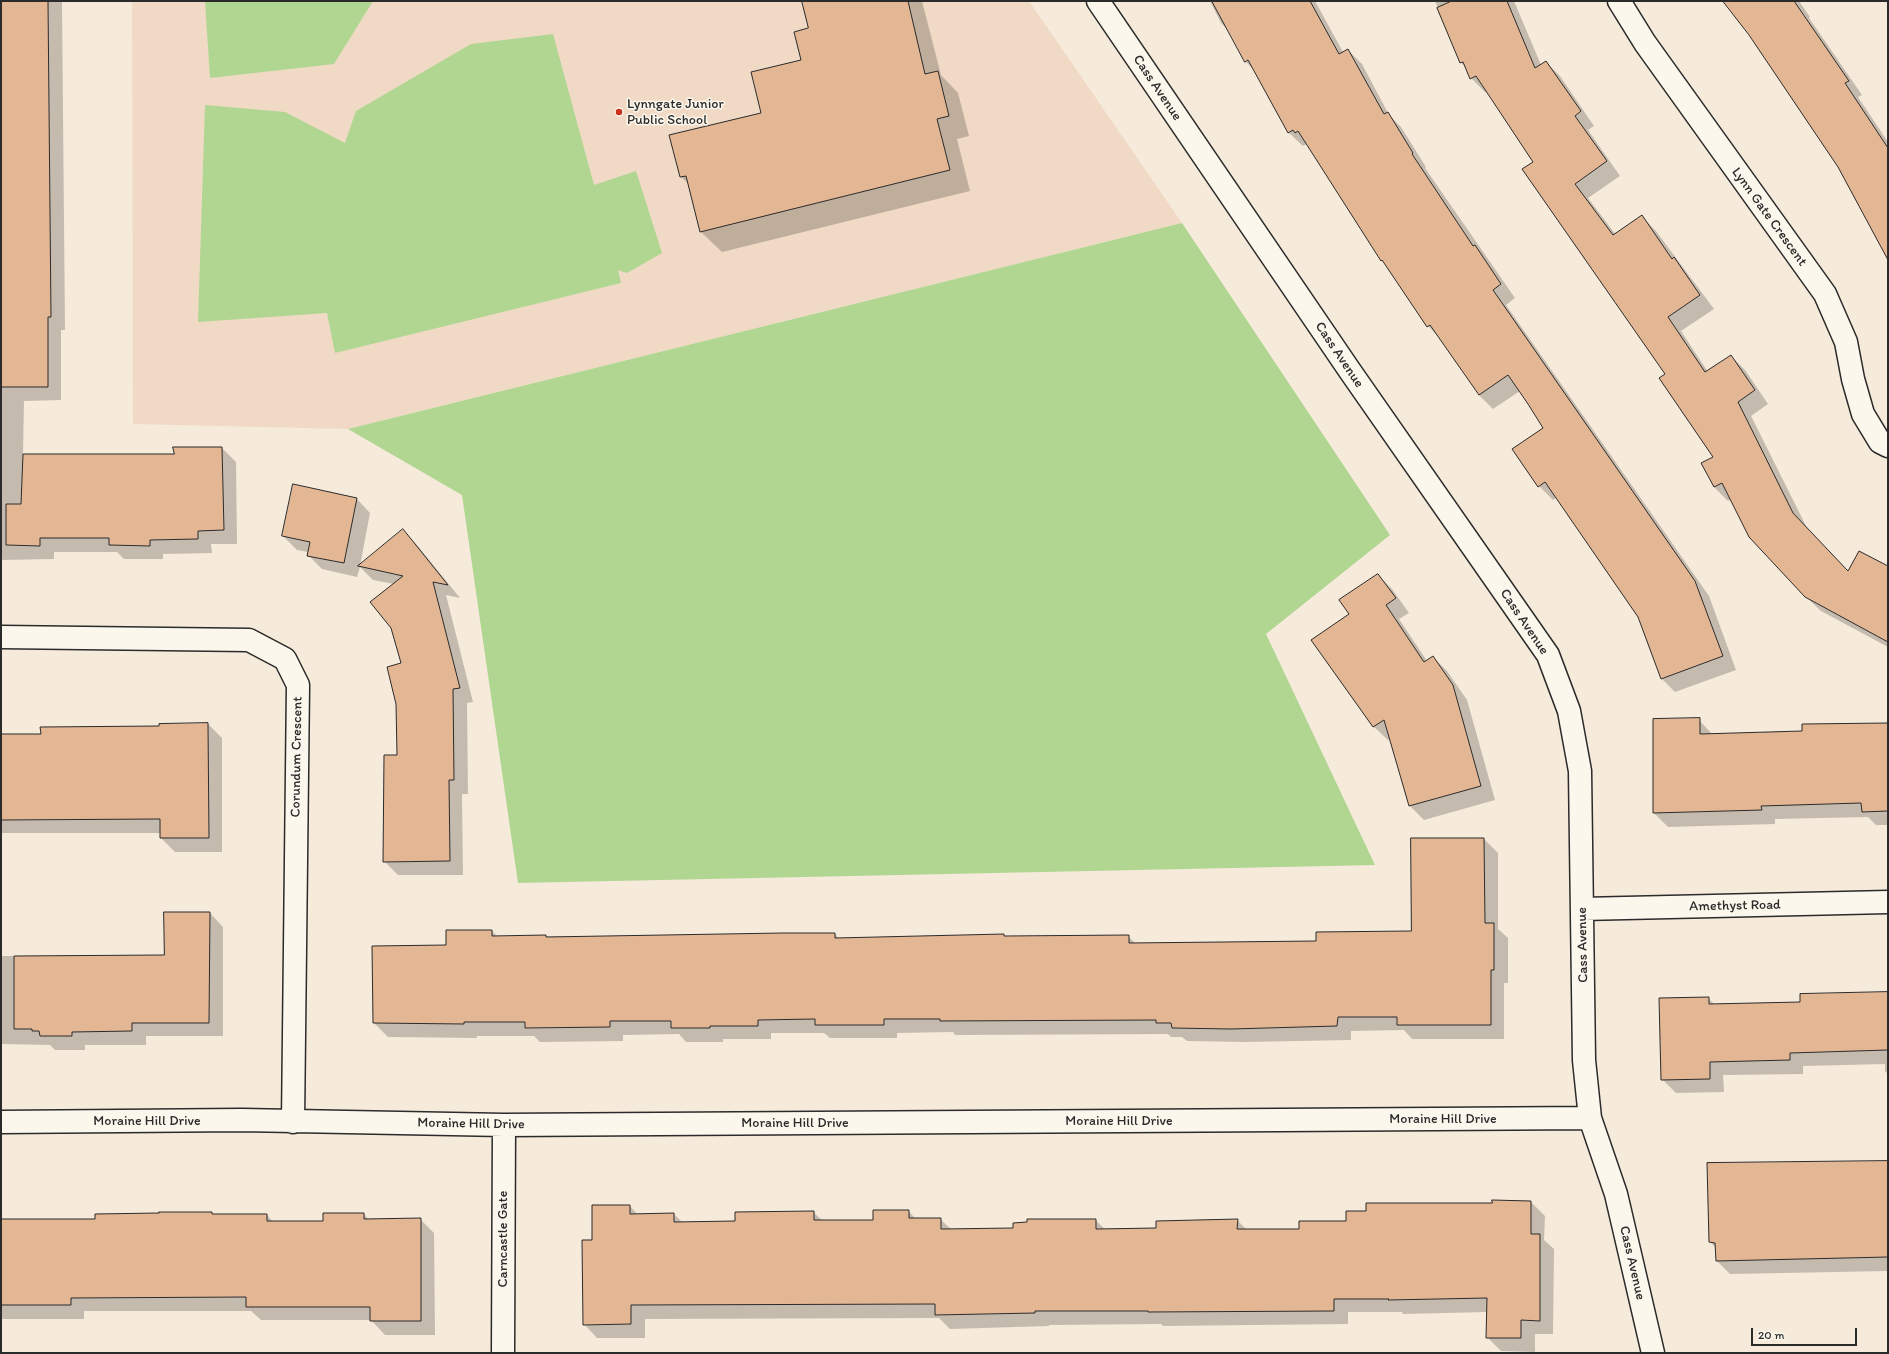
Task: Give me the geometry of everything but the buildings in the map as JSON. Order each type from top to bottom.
[{"type":"street","name":"Cass Avenue","points":[[1098,1],[1350,372],[1548,655],[1569,711],[1580,771],[1584,1060],[1590,1118],[1616,1194],[1653,1353]]},
{"type":"street","name":"Lynn Gate Crescent","points":[[1619,1],[1645,43],[1825,294],[1846,342],[1853,379],[1863,414],[1880,442],[1888,446]]},
{"type":"street","name":"Corundum Crescent","points":[[1,637],[249,640],[285,659],[298,685],[293,1122]]},
{"type":"street","name":"Amethyst Road","points":[[1582,909],[1888,902]]},
{"type":"street","name":"Moraine Hill Drive","points":[[1,1122],[242,1120],[504,1125],[1590,1118]]},
{"type":"street","name":"Carncastle Gate","points":[[503,1353],[504,1125]]},
{"type":"shaded area","name":"Lynngate Junior Public School","points":[[132,1],[1029,1],[1182,223],[348,429],[133,424]]},
{"type":"green space","points":[[205,1],[373,1],[334,64],[210,78]]},
{"type":"green space","points":[[553,34],[594,185],[636,171],[662,253],[627,273],[618,270],[621,283],[335,353],[327,313],[198,322],[205,105],[285,112],[345,143],[356,111],[471,44]]},
{"type":"green space","points":[[1182,223],[1390,535],[1266,634],[1375,865],[518,883],[462,495],[348,429]]},
{"type":"place","name":"Lynngate Junior Public School","points":[[619,112]]}]
